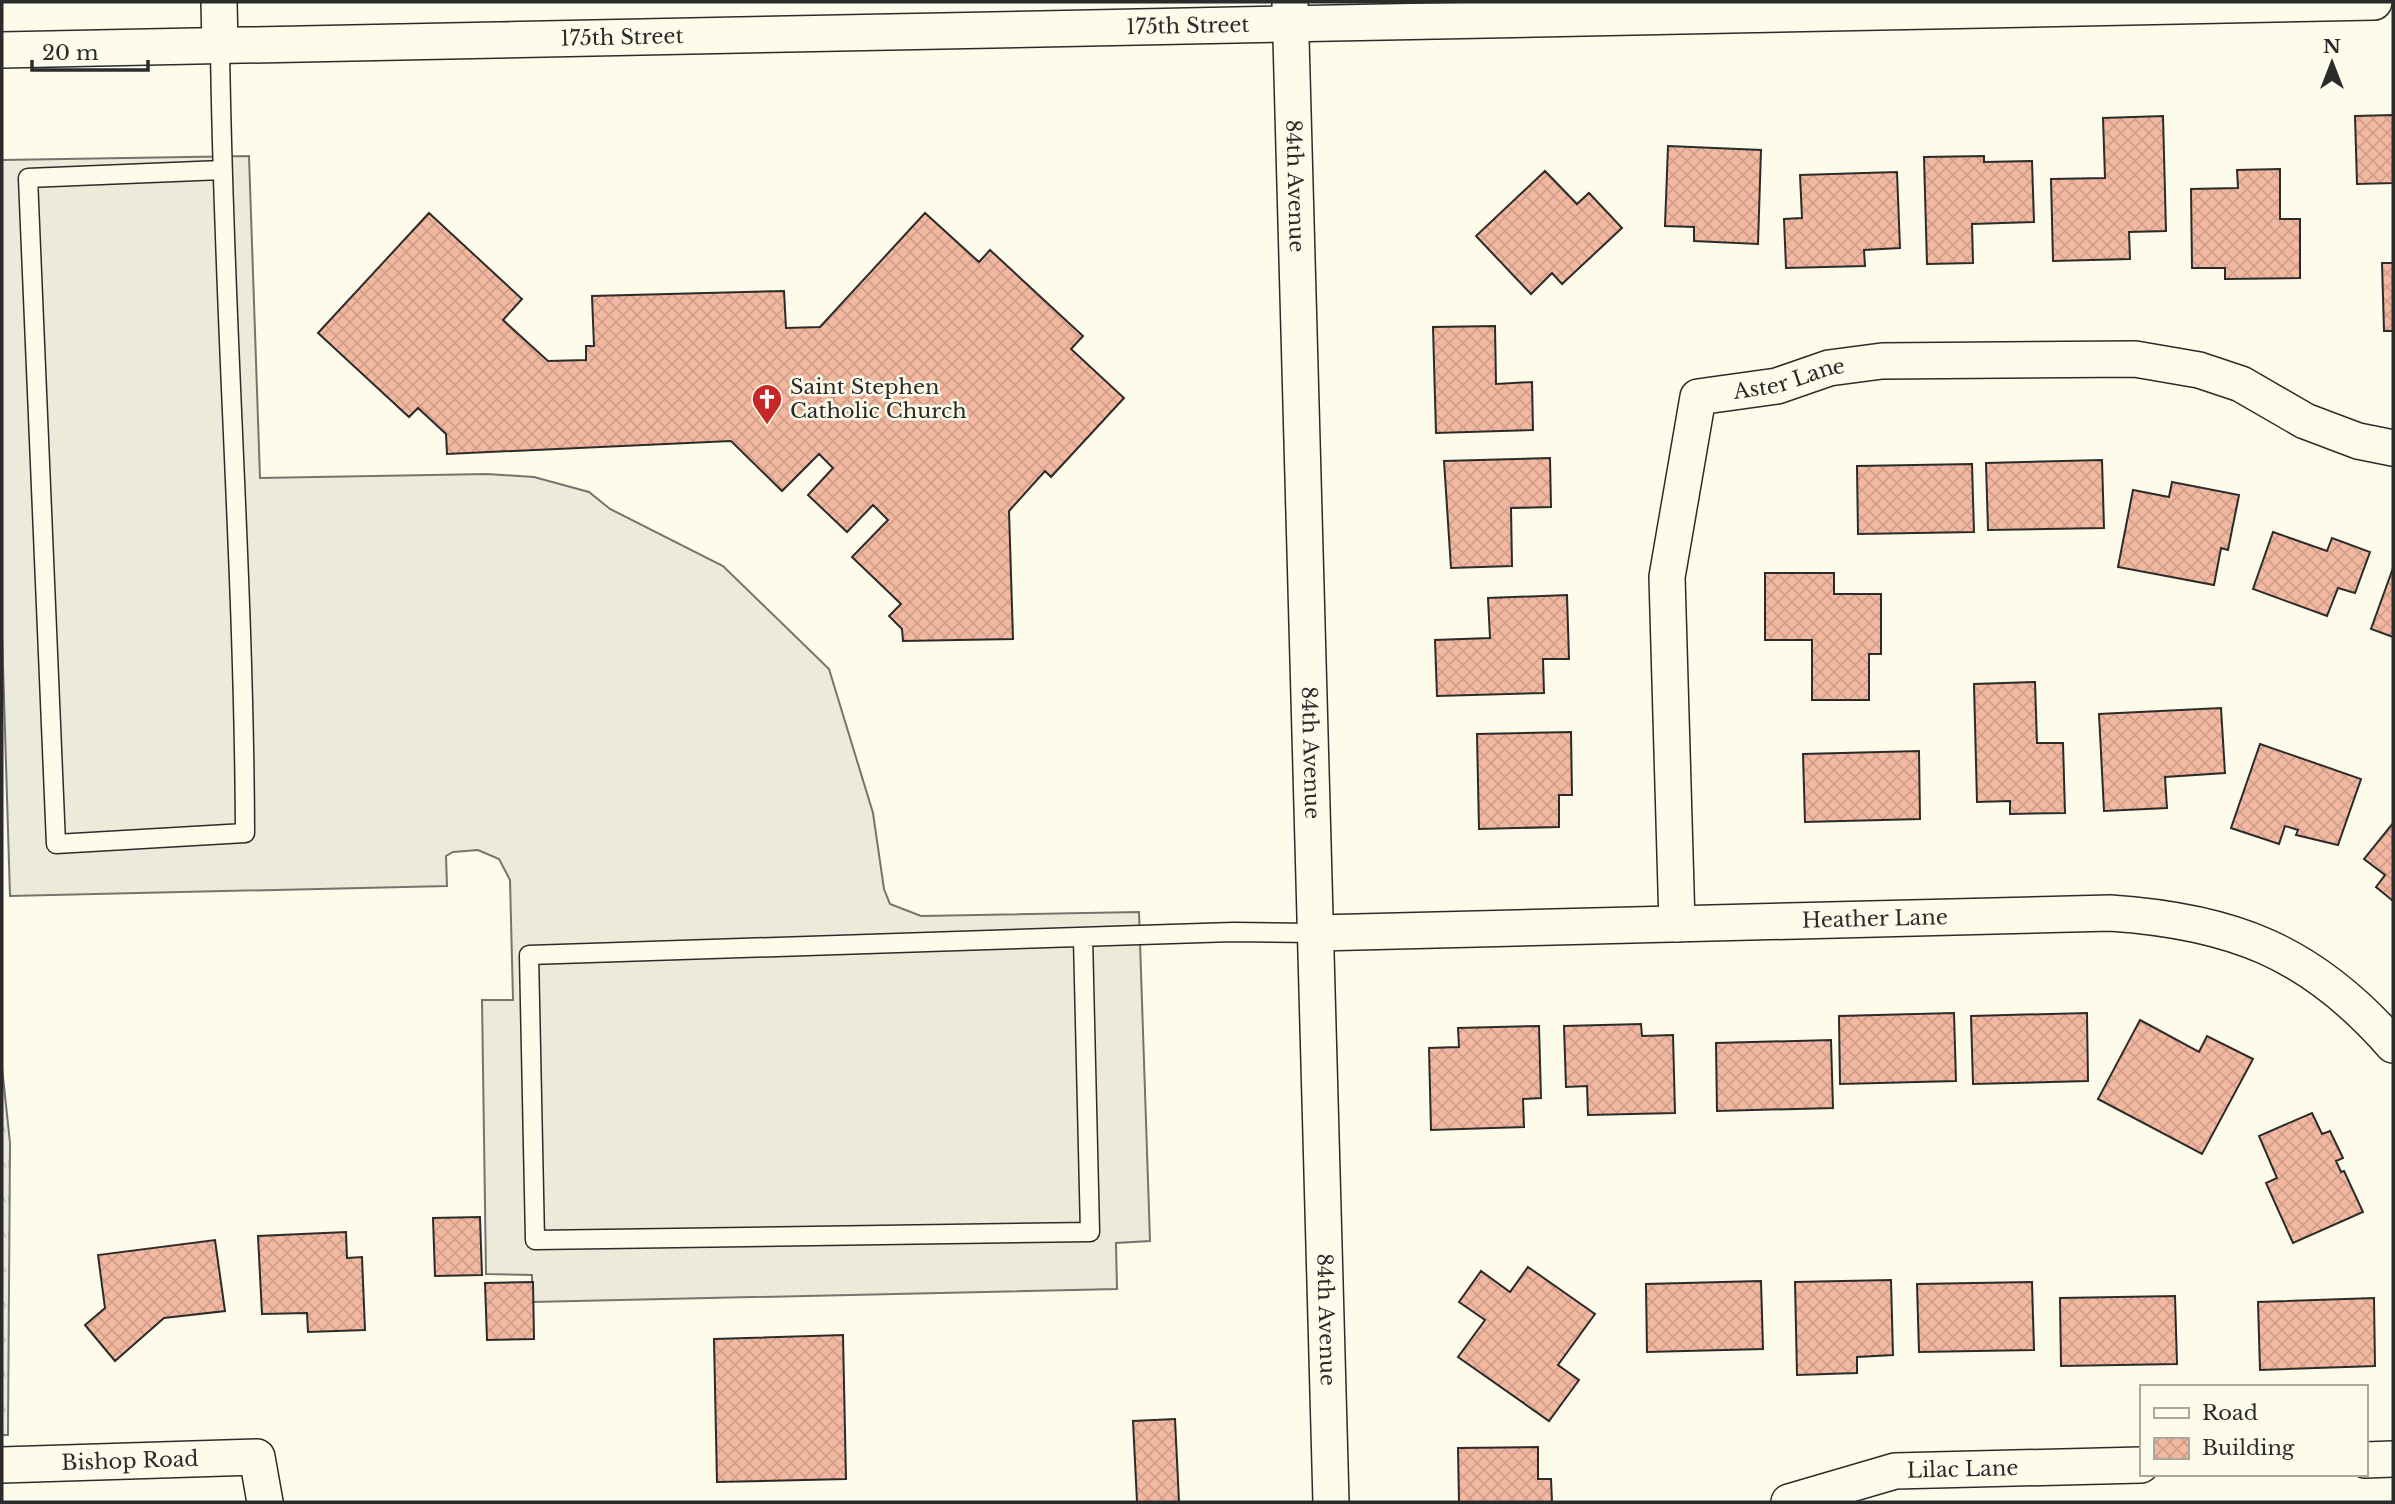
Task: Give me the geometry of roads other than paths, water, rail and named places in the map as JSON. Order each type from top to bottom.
[{"type":"street","points":[[219,2],[220,47]]},
{"type":"street","name":"175th Street","points":[[2,50],[220,47],[1291,13],[2374,2]]},
{"type":"street","name":"84th Avenue","points":[[1291,13],[1331,1502]]},
{"type":"street","name":"Aster Lane","points":[[1677,924],[1667,577],[1698,397],[1777,386],[1829,368],[1882,361],[2135,359],[2199,370],[2241,384],[2305,421],[2358,441],[2393,448]]},
{"type":"street","name":"Heather Lane","points":[[1317,933],[2110,912],[2170,917],[2213,927],[2275,949],[2335,989],[2371,1019],[2393,1045]]},
{"type":"street","name":"Bishop Road","points":[[2,1465],[257,1457],[265,1502]]},
{"type":"street","points":[[2367,1460],[2393,1459]]},
{"type":"street","name":"Lilac Lane","points":[[1789,1502],[1895,1471],[2140,1465]]},
{"type":"lane","points":[[220,47],[222,170],[244,705],[245,833],[56,844],[28,178],[222,170]]},
{"type":"lane","points":[[1083,938],[1090,1232],[535,1240],[529,956],[854,943],[1233,932],[1317,933]]},
{"type":"place","name":"Saint Stephen Catholic Church","points":[[767,426]]}]
